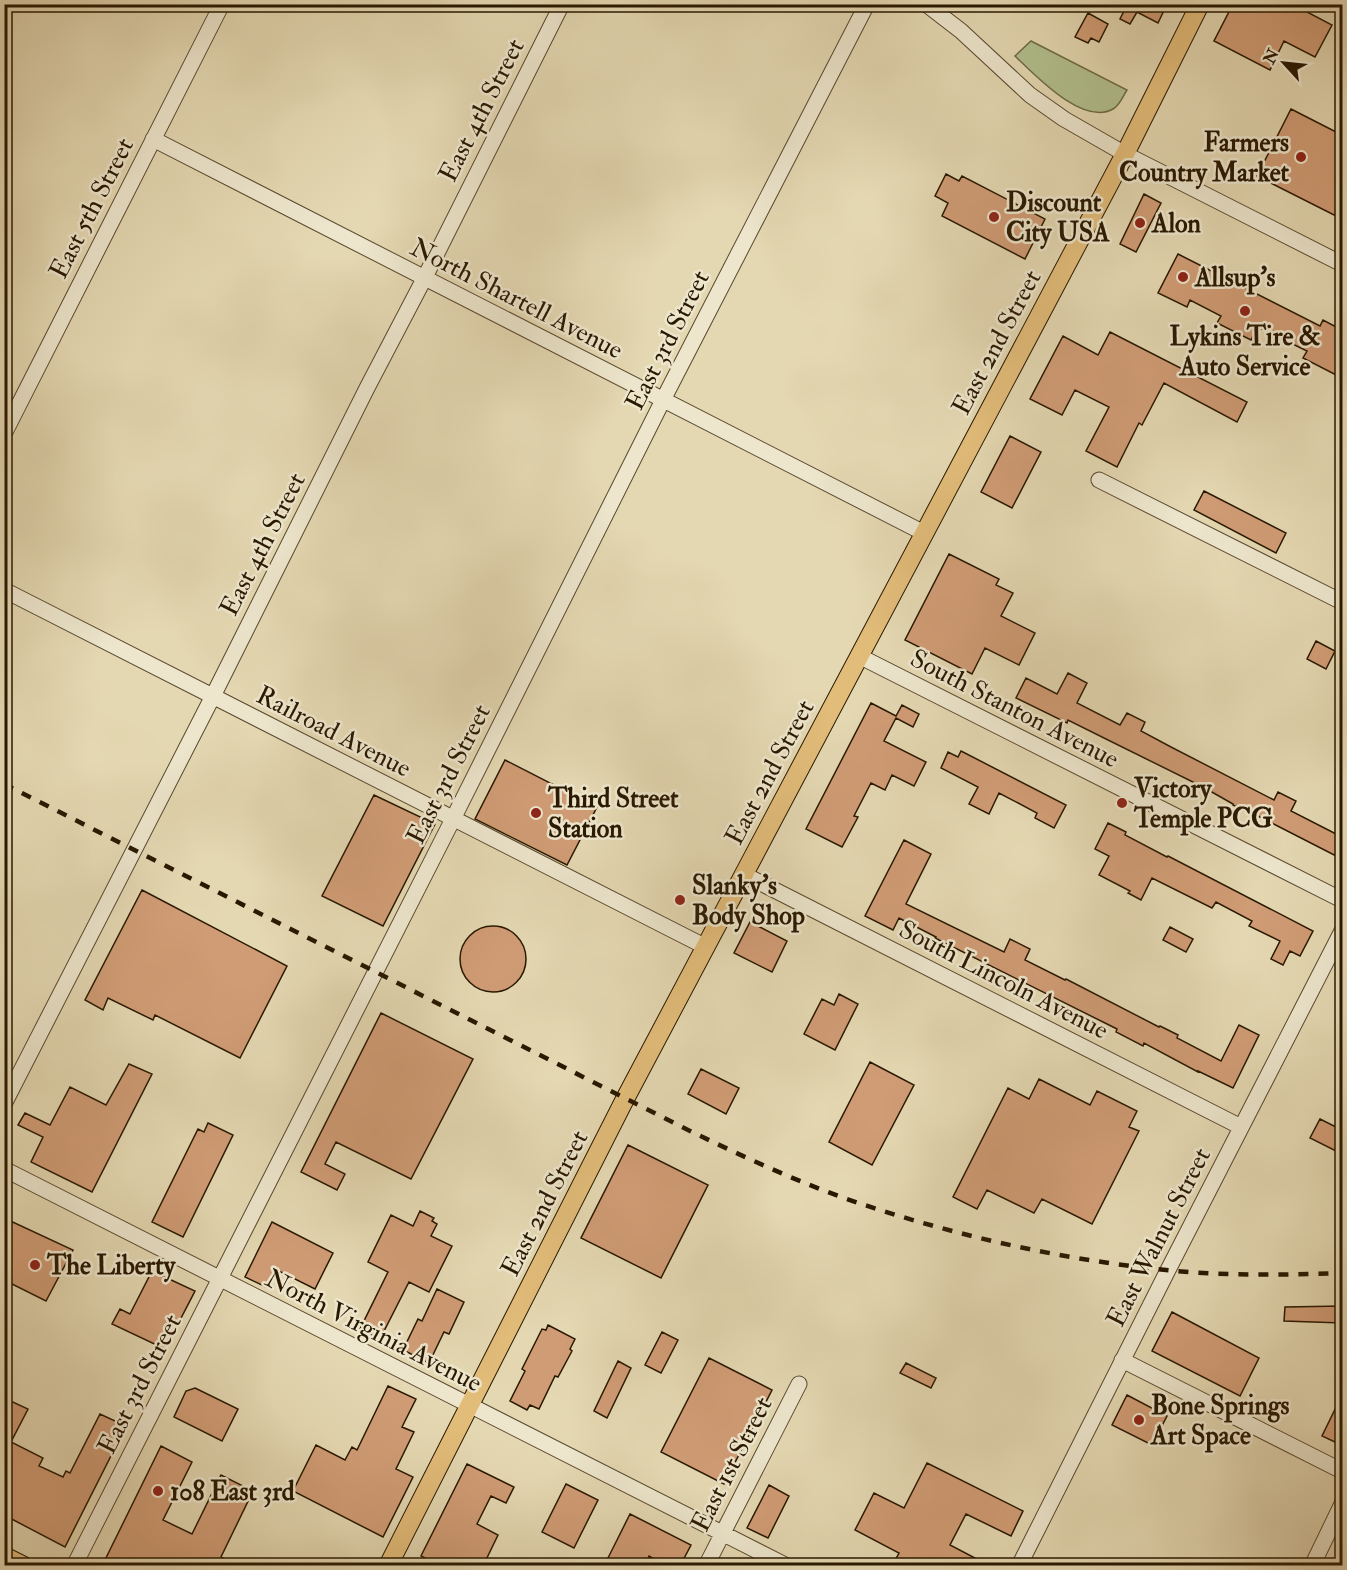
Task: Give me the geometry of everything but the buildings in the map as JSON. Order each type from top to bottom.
[{"type":"main road","name":"East 2nd Street","points":[[388,1566],[625,1099],[1125,154],[1200,4]]},
{"type":"main road","points":[[4,1556],[24,1566]]},
{"type":"street","name":"East 5th Street","points":[[4,434],[222,4]]},
{"type":"street","name":"East 4th Street","points":[[4,1104],[213,696],[562,4]]},
{"type":"street","name":"East 3rd Street","points":[[74,1566],[663,400],[867,4]]},
{"type":"street","points":[[926,4],[961,31],[1039,102],[1071,124],[1125,154],[1342,264]]},
{"type":"street","name":"North Shartell Avenue","points":[[153,139],[924,533]]},
{"type":"street","points":[[1099,480],[1342,602]]},
{"type":"street","name":"Railroad Avenue","points":[[4,590],[706,946]]},
{"type":"street","name":"South Stanton Avenue","points":[[859,656],[1342,900]]},
{"type":"street","name":"South Lincoln Avenue","points":[[745,875],[1241,1127]]},
{"type":"street","name":"East Walnut Street","points":[[1019,1566],[1342,931]]},
{"type":"street","name":"North Virginia Avenue","points":[[4,1169],[787,1566]]},
{"type":"street","points":[[1122,1360],[1342,1471]]},
{"type":"street","name":"East 1st Street","points":[[706,1566],[799,1384]]},
{"type":"street","points":[[1312,1566],[1342,1504]]},
{"type":"green space","points":[[1031,41],[1127,90],[1113,109],[1101,112],[1088,111],[1074,105],[1047,86],[1015,56]]},
{"type":"railway","points":[[4,784],[690,1131],[785,1175],[844,1198],[963,1234],[1084,1259],[1166,1270],[1210,1273],[1276,1275],[1342,1273]]},
{"type":"place","name":"Farmers Country Market","points":[[1301,157]]},
{"type":"place","name":"Discount City USA","points":[[994,217]]},
{"type":"place","name":"Alon","points":[[1140,223]]},
{"type":"place","name":"Allsup’s","points":[[1183,277]]},
{"type":"place","name":"Lykins Tire & Auto Service","points":[[1245,311]]},
{"type":"place","name":"Victory Temple PCG","points":[[1122,803]]},
{"type":"place","name":"Third Street Station","points":[[536,813]]},
{"type":"place","name":"Slanky's Body Shop","points":[[680,900]]},
{"type":"place","name":"The Liberty","points":[[35,1265]]},
{"type":"place","name":"Bone Springs Art Space","points":[[1139,1420]]},
{"type":"place","name":"108 East 3rd","points":[[158,1491]]}]
